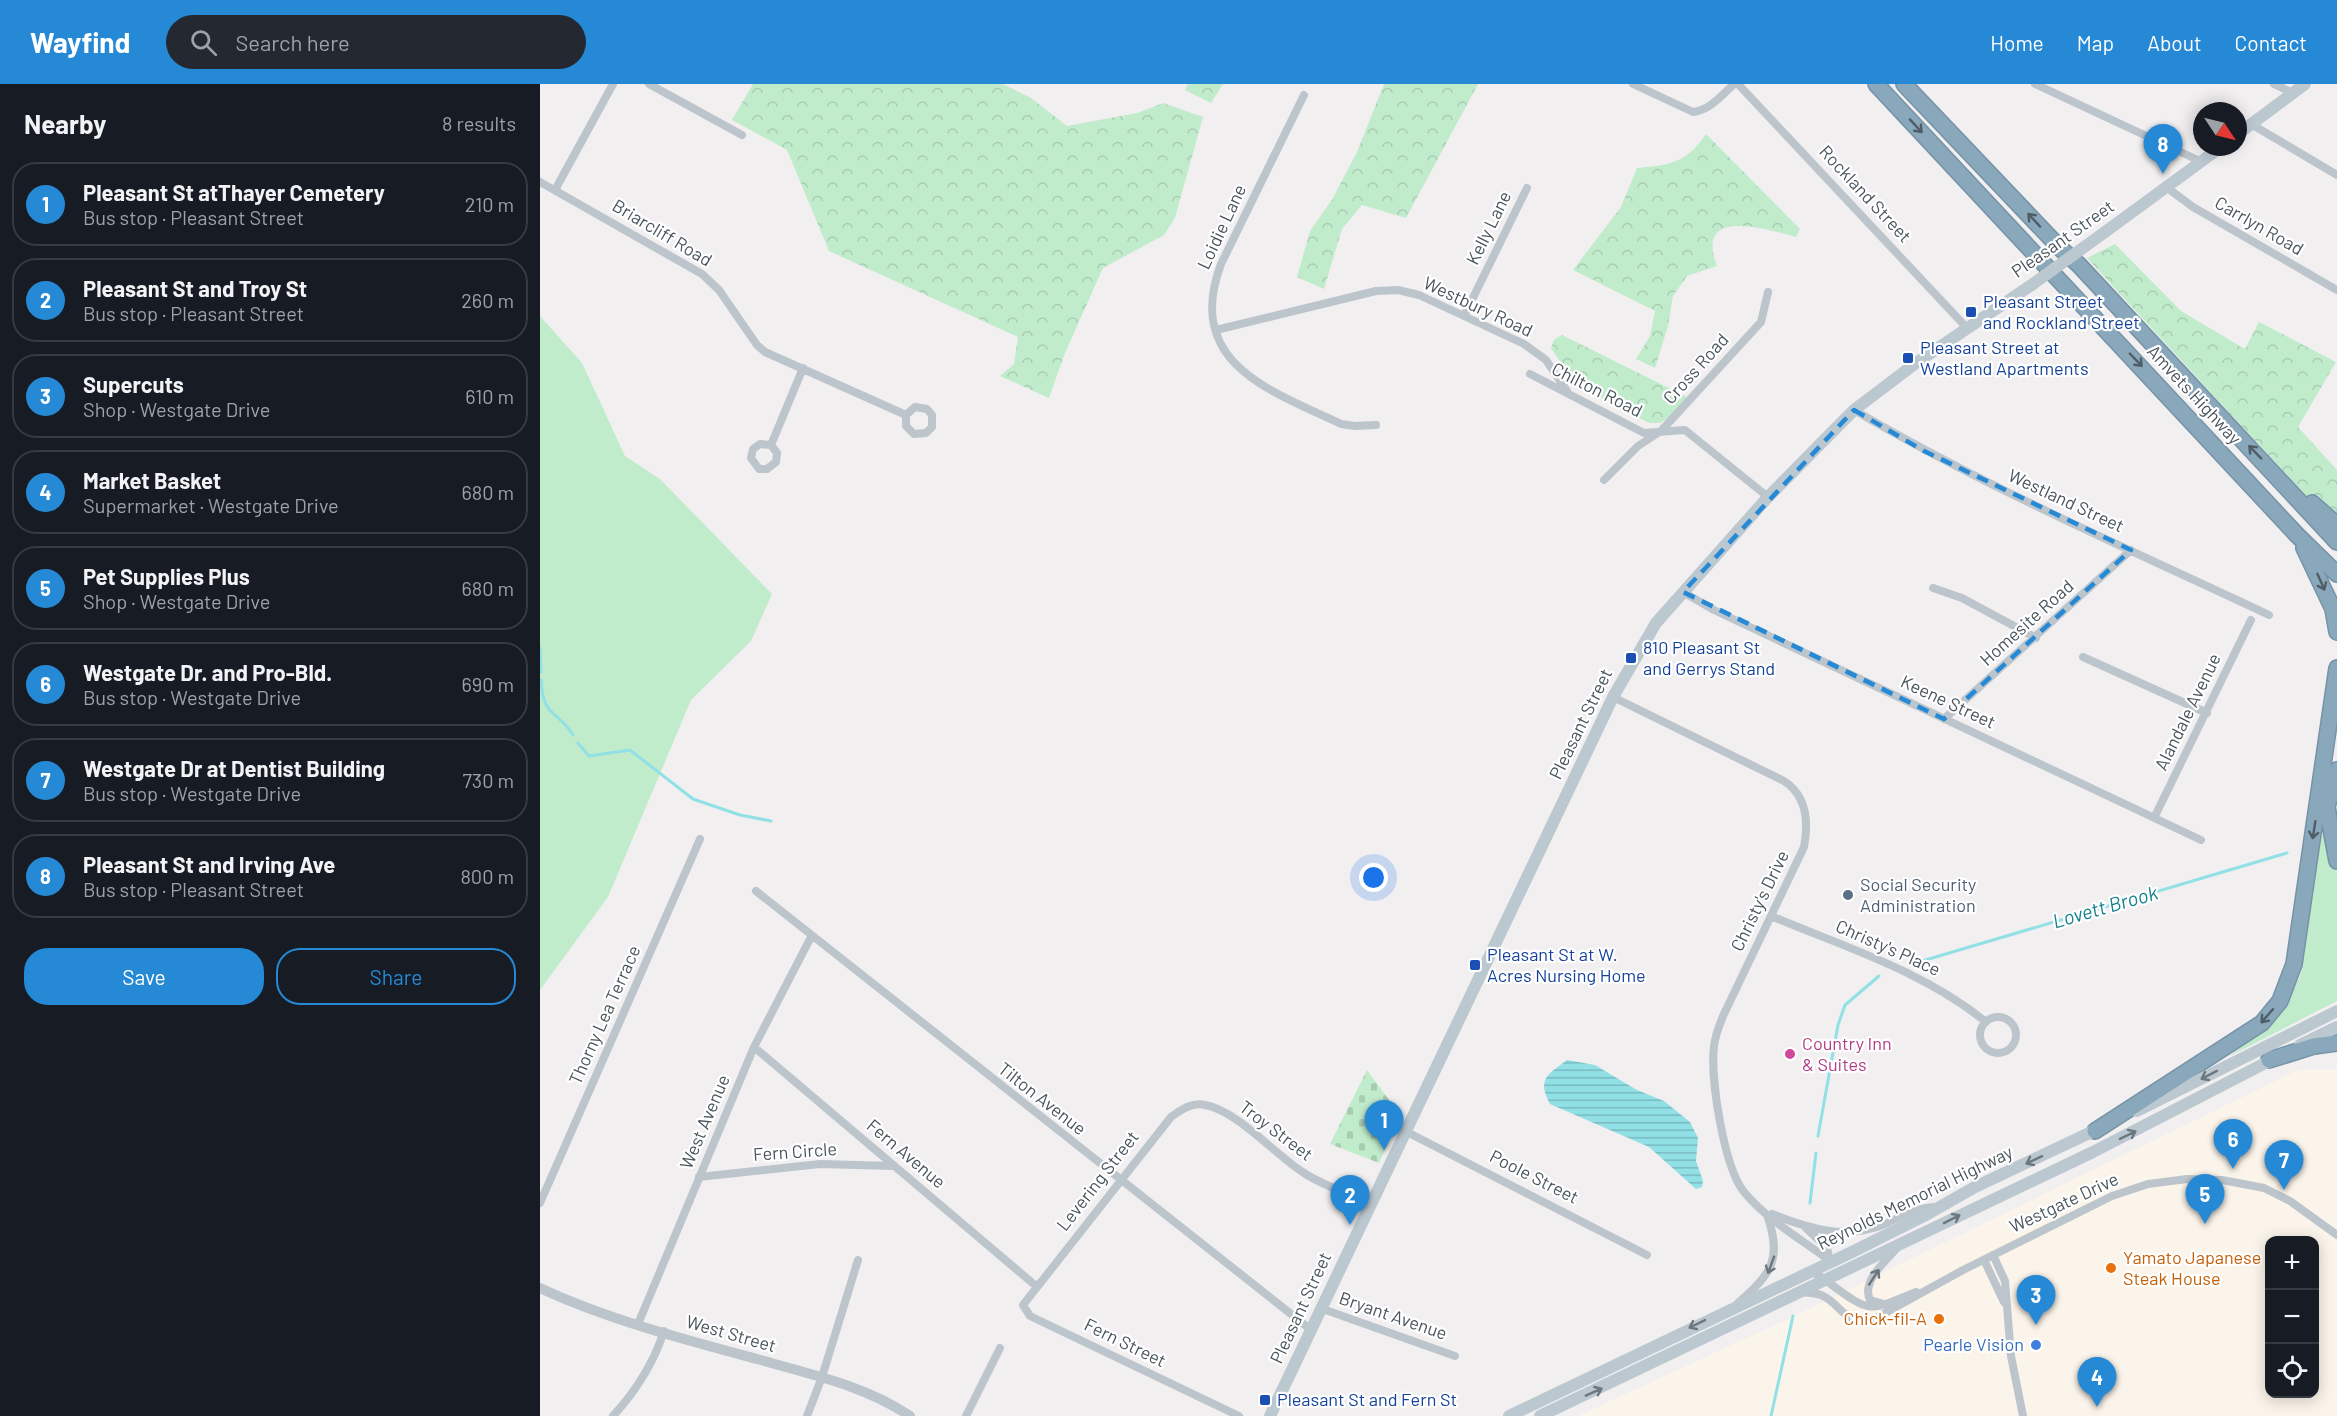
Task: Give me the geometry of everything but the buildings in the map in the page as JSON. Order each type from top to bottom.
[{"type":"highway","name":"Amvets Highway","points":[[1876,84],[2297,535],[2337,574]]},
{"type":"highway","name":"Amvets Highway","points":[[1904,84],[2281,480],[2337,542]]},
{"type":"highway","points":[[2281,480],[2337,525]]},
{"type":"highway","points":[[2297,535],[2333,609],[2337,632]]},
{"type":"highway","points":[[2095,1131],[2262,1023],[2280,1001],[2294,964],[2337,668]]},
{"type":"highway","points":[[2337,770],[2327,807],[2337,861]]},
{"type":"highway","points":[[2269,1060],[2314,1046],[2337,1043]]},
{"type":"main road","points":[[2247,127],[2305,84]]},
{"type":"main road","name":"Pleasant Street","points":[[1270,1416],[1613,697],[1647,636],[1768,496],[1854,410],[2210,156]]},
{"type":"main road","name":"Reynolds Memorial Highway","points":[[1540,1416],[1802,1292],[1839,1266],[1850,1253],[1924,1216],[1938,1206],[2337,1011]]},
{"type":"main road","name":"Reynolds Memorial Highway","points":[[1509,1416],[1807,1272],[1839,1266],[1899,1245],[2141,1129],[2269,1060],[2337,1027]]},
{"type":"street","points":[[555,190],[613,84]]},
{"type":"street","points":[[649,84],[742,135]]},
{"type":"street","points":[[1632,84],[1693,112],[1702,111],[1712,105],[1734,84]]},
{"type":"street","name":"Rockland Street","points":[[1738,84],[1966,328]]},
{"type":"street","points":[[2035,84],[2054,88],[2202,162]]},
{"type":"street","points":[[2274,84],[2293,93]]},
{"type":"street","name":"Loidie Lane","points":[[1304,95],[1213,285],[1211,310],[1216,330],[1233,362],[1258,385],[1341,424],[1376,425]]},
{"type":"street","points":[[2251,124],[2337,175]]},
{"type":"street","name":"Briarcliff Road","points":[[540,182],[702,274],[737,314],[757,345],[765,352],[906,415]]},
{"type":"street","name":"Kelly Lane","points":[[1464,316],[1527,188]]},
{"type":"street","name":"Carrlyn Road","points":[[2166,188],[2193,207],[2337,290]]},
{"type":"street","name":"Westbury Road","points":[[1216,330],[1376,291],[1398,290],[1419,295],[1524,344],[1546,360],[1567,392]]},
{"type":"street","name":"Cross Road","points":[[1604,480],[1638,446],[1661,431],[1761,322],[1768,292]]},
{"type":"street","points":[[771,445],[803,368]]},
{"type":"street","name":"Chilton Road","points":[[1530,374],[1644,433],[1685,430],[1768,496]]},
{"type":"street","name":"Westland Street","points":[[1854,410],[1924,451],[2269,615]]},
{"type":"street","name":"Homesite Road","points":[[1944,719],[2131,550]]},
{"type":"street","points":[[1933,588],[1962,598],[2036,638]]},
{"type":"street","name":"Keene Street","points":[[1683,592],[1714,610],[2201,840]]},
{"type":"street","name":"Alandale Avenue","points":[[2154,818],[2252,620]]},
{"type":"street","points":[[2083,657],[2207,713]]},
{"type":"street","name":"Christy's Drive","points":[[1613,697],[1778,778],[1797,792],[1806,816],[1806,840],[1797,864],[1723,1016],[1716,1036],[1713,1061],[1724,1137],[1732,1170],[1743,1191],[1766,1212],[1839,1266]]},
{"type":"street","name":"Thorny Lea Terrace","points":[[540,1203],[700,839]]},
{"type":"street","name":"Tilton Avenue","points":[[756,891],[811,937],[1310,1329]]},
{"type":"street","name":"Christy's Place","points":[[1771,916],[1922,979],[1960,1001],[1986,1022]]},
{"type":"street","name":"West Avenue","points":[[638,1324],[754,1047],[811,937]]},
{"type":"street","name":"Christy's Place","points":[[2000,1018],[2012,1025],[2016,1036],[2008,1050],[1991,1052],[1982,1044],[1980,1033],[1986,1022],[2000,1018]]},
{"type":"street","name":"Fern Avenue","points":[[754,1047],[1036,1286]]},
{"type":"street","name":"Levering Street","points":[[1036,1286],[1171,1117],[1192,1105]]},
{"type":"street","name":"Troy Street","points":[[1192,1105],[1212,1106],[1229,1116],[1305,1174],[1372,1203]]},
{"type":"street","name":"Poole Street","points":[[1405,1131],[1647,1255]]},
{"type":"street","name":"Fern Circle","points":[[699,1176],[820,1164],[894,1166]]},
{"type":"street","name":"Westgate Drive","points":[[1807,1272],[1823,1278],[1862,1307],[1873,1308],[1941,1281],[2112,1197],[2148,1184],[2187,1179],[2222,1180],[2264,1188],[2290,1201],[2337,1235]]},
{"type":"street","name":"Christy's Drive","points":[[1766,1212],[1804,1226],[1834,1232],[1861,1231],[1884,1224],[1921,1207],[1938,1206]]},
{"type":"street","points":[[1735,1306],[1763,1280],[1773,1262],[1775,1241],[1766,1212]]},
{"type":"street","name":"Christy's Drive","points":[[1804,1226],[1827,1248],[1839,1266]]},
{"type":"street","points":[[1884,1304],[1870,1300],[1868,1289],[1873,1276],[1899,1245]]},
{"type":"street","points":[[1993,1255],[2005,1281],[2005,1305],[2023,1416]]},
{"type":"street","points":[[807,1416],[822,1377],[858,1260]]},
{"type":"street","points":[[1984,1260],[2005,1305]]},
{"type":"street","points":[[1828,1300],[1823,1278],[1839,1266]]},
{"type":"street","name":"Westgate Drive","points":[[1802,1292],[1818,1294],[1851,1318],[1871,1320],[1890,1312],[1941,1281]]},
{"type":"street","name":"Fern Street","points":[[1036,1286],[1023,1305],[1030,1316],[1239,1416]]},
{"type":"street","name":"West Street","points":[[540,1288],[570,1303],[822,1377],[887,1400],[910,1416]]},
{"type":"street","name":"Bryant Avenue","points":[[1320,1308],[1455,1356]]},
{"type":"street","points":[[613,1416],[641,1379],[659,1348],[664,1331]]},
{"type":"street","points":[[966,1416],[1000,1348]]},
{"type":"highlighted area","points":[[1854,410],[1924,451],[2131,550],[1944,719],[1683,592]]},
{"type":"shaded area","points":[[2337,1069],[2337,1416],[1578,1416],[1788,1319],[2298,1070]]},
{"type":"green space","points":[[753,84],[1003,84],[1031,98],[1067,126],[1137,113],[1163,103],[1203,117],[1175,218],[1164,235],[1103,268],[1065,353],[1049,398],[1000,376],[1014,364],[1018,337],[829,251],[787,150],[732,120]]},
{"type":"green space","points":[[1188,84],[1223,84],[1211,103],[1185,90]]},
{"type":"green space","points":[[1384,84],[1478,84],[1406,218],[1362,205],[1342,229],[1324,289],[1297,277],[1310,231],[1333,198],[1357,152]]},
{"type":"green space","points":[[1706,134],[1800,229],[1796,237],[1737,226],[1724,228],[1715,235],[1713,247],[1717,266],[1687,276],[1673,296],[1668,326],[1655,368],[1636,359],[1650,336],[1655,311],[1573,270],[1621,207],[1637,168],[1659,166],[1677,161],[1692,151]]},
{"type":"green space","points":[[2115,244],[2181,311],[2245,349],[2259,322],[2336,362],[2298,427],[2337,470],[2337,525],[2308,498],[2087,258]]},
{"type":"green space","points":[[540,316],[582,363],[625,456],[660,479],[772,594],[751,641],[691,700],[608,897],[540,990]]},
{"type":"green space","points":[[1562,335],[1687,397],[1669,417],[1660,423],[1649,423],[1575,384],[1551,348],[1554,340]]},
{"type":"green space","points":[[2323,812],[2332,863],[2337,872],[2337,1001],[2230,1056],[2283,1012],[2301,974]]},
{"type":"green space","points":[[1367,1070],[1401,1116],[1379,1163],[1330,1144]]},
{"type":"water","points":[[1567,1060],[1595,1065],[1637,1090],[1664,1101],[1690,1122],[1698,1138],[1696,1161],[1703,1181],[1702,1187],[1696,1189],[1649,1147],[1550,1104],[1544,1083],[1549,1074]]},
{"type":"waterway","points":[[540,648],[541,672]]},
{"type":"waterway","points":[[541,680],[542,693],[548,708],[573,735]]},
{"type":"waterway","points":[[578,743],[589,756],[630,750],[693,799],[740,815],[771,821]]},
{"type":"waterway","name":"Lovett Brook","points":[[1922,961],[2287,853]]},
{"type":"waterway","name":"Lovett Brook","points":[[1818,1136],[1838,1025],[1845,1005],[1879,976]]},
{"type":"waterway","name":"Lovett Brook","points":[[1810,1203],[1816,1153]]},
{"type":"waterway","name":"Lovett Brook","points":[[1771,1416],[1793,1316]]},
{"type":"place","name":"Pleasant St and Irving Ave","points":[[2163,174]]},
{"type":"place","name":"Pleasant Street and Rockland Street","points":[[1971,312]]},
{"type":"place","name":"Pleasant Street at Westland Apartments","points":[[1908,358]]},
{"type":"place","name":"810 Pleasant St and Gerrys Stand","points":[[1631,658]]},
{"type":"place","name":"Social Security Administration","points":[[1848,895]]},
{"type":"place","name":"Pleasant St at W. Acres Nursing Home","points":[[1475,965]]},
{"type":"place","name":"Country Inn & Suites","points":[[1790,1054]]},
{"type":"place","name":"Pleasant St atThayer Cemetery","points":[[1384,1150]]},
{"type":"place","name":"Westgate Dr. and Pro-Bld.","points":[[2233,1169]]},
{"type":"place","name":"Westgate Dr at Dentist Building","points":[[2284,1190]]},
{"type":"place","name":"Pet Supplies Plus","points":[[2205,1224]]},
{"type":"place","name":"Pleasant St and Troy St","points":[[1350,1225]]},
{"type":"place","name":"Yamato Japanese Steak House","points":[[2111,1268]]},
{"type":"place","name":"Chick-fil-A","points":[[1939,1319]]},
{"type":"place","name":"Supercuts","points":[[2036,1325]]},
{"type":"place","name":"Pearle Vision","points":[[2036,1345]]},
{"type":"place","name":"Pleasant St and Fern St","points":[[1265,1400]]},
{"type":"place","name":"Market Basket","points":[[2097,1407]]}]
